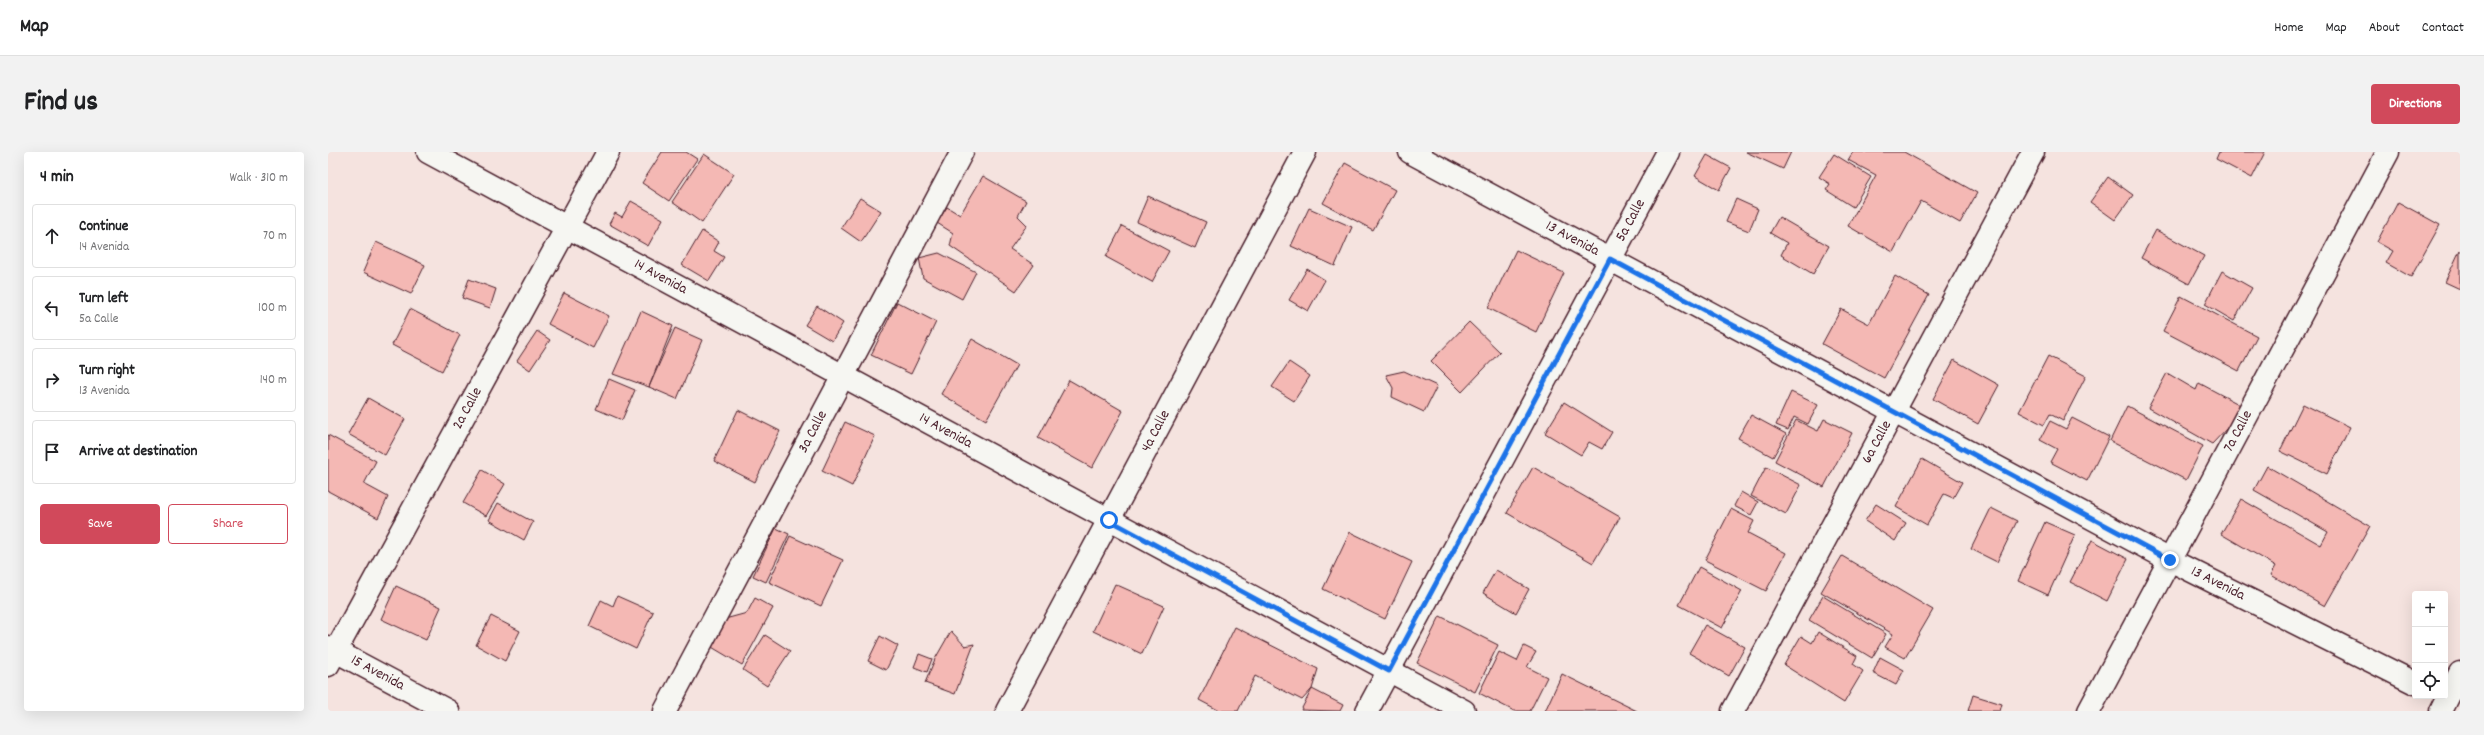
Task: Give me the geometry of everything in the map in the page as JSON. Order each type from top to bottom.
[{"type":"street","name":"14 Avenida","points":[[428,152],[1464,711]]},
{"type":"street","name":"2a Calle","points":[[330,654],[608,152]]},
{"type":"street","name":"3a Calle","points":[[664,711],[962,152]]},
{"type":"street","name":"4a Calle","points":[[1007,711],[1305,152]]},
{"type":"street","name":"13 Avenida","points":[[1410,152],[2170,560],[2412,681]]},
{"type":"street","name":"5a Calle","points":[[1367,711],[1668,152]]},
{"type":"street","name":"6a Calle","points":[[1733,711],[2033,152]]},
{"type":"street","name":"7a Calle","points":[[2089,711],[2388,152]]},
{"type":"street","name":"15 Avenida","points":[[330,654],[448,711]]},
{"type":"street","points":[[2447,703],[2460,673]]},
{"type":"building","points":[[662,152],[686,152],[697,159],[669,201],[642,183]]},
{"type":"building","points":[[1746,152],[1791,152],[1783,169]]},
{"type":"building","points":[[1853,152],[1904,152],[1977,193],[1960,223],[1921,201],[1893,252],[1848,226],[1876,175],[1848,160]]},
{"type":"building","points":[[2219,152],[2265,152],[2252,178],[2216,159]]},
{"type":"building","points":[[704,154],[734,174],[702,223],[672,202]]},
{"type":"building","points":[[1834,154],[1871,177],[1853,207],[1826,190],[1830,184],[1819,177]]},
{"type":"building","points":[[1707,155],[1731,168],[1719,190],[1695,176]]},
{"type":"building","points":[[1345,163],[1395,190],[1373,230],[1323,203]]},
{"type":"building","points":[[983,176],[1026,201],[1018,216],[1027,225],[1010,249],[1034,265],[1016,291],[950,246],[953,233],[937,223],[947,207],[960,215]]},
{"type":"building","points":[[2108,177],[2133,195],[2115,220],[2090,202]]},
{"type":"building","points":[[1148,196],[1206,222],[1195,248],[1137,222]]},
{"type":"building","points":[[860,198],[881,211],[861,242],[841,228]]},
{"type":"building","points":[[1736,199],[1758,209],[1749,231],[1726,222]]},
{"type":"building","points":[[631,201],[663,219],[648,246],[609,224],[615,213],[622,217]]},
{"type":"building","points":[[2398,202],[2440,225],[2411,277],[2386,263],[2393,251],[2377,242]]},
{"type":"building","points":[[1309,208],[1352,227],[1335,266],[1291,246]]},
{"type":"building","points":[[1779,217],[1829,246],[1813,274],[1781,255],[1787,243],[1770,233]]},
{"type":"building","points":[[1122,226],[1169,251],[1152,282],[1106,257]]},
{"type":"building","points":[[2156,230],[2204,256],[2189,284],[2141,258]]},
{"type":"building","points":[[702,231],[719,242],[714,251],[724,257],[709,281],[682,265]]},
{"type":"building","points":[[376,242],[425,265],[411,294],[363,272]]},
{"type":"building","points":[[1516,250],[1564,273],[1536,332],[1488,308]]},
{"type":"building","points":[[2460,250],[2460,289],[2445,282]]},
{"type":"building","points":[[939,253],[976,272],[962,299],[923,278],[919,258]]},
{"type":"building","points":[[1307,269],[1325,280],[1308,311],[1289,300]]},
{"type":"building","points":[[2222,271],[2252,288],[2234,321],[2205,304]]},
{"type":"building","points":[[1895,276],[1929,295],[1884,378],[1822,344],[1841,309],[1869,324]]},
{"type":"building","points":[[469,279],[496,289],[490,308],[462,298]]},
{"type":"building","points":[[564,293],[609,316],[593,348],[548,324]]},
{"type":"building","points":[[2181,296],[2257,336],[2239,371],[2163,331]]},
{"type":"building","points":[[897,302],[936,322],[911,374],[871,355]]},
{"type":"building","points":[[817,306],[843,323],[832,341],[805,325]]},
{"type":"building","points":[[410,309],[460,335],[442,371],[392,345]]},
{"type":"building","points":[[641,311],[673,326],[649,387],[613,374]]},
{"type":"building","points":[[1469,322],[1500,352],[1462,392],[1431,361]]},
{"type":"building","points":[[675,328],[702,340],[677,399],[649,387]]},
{"type":"building","points":[[537,331],[550,340],[530,370],[517,361]]},
{"type":"building","points":[[972,339],[1017,365],[986,420],[941,394]]},
{"type":"building","points":[[2048,356],[2086,376],[2063,421],[2050,414],[2044,425],[2019,412]]},
{"type":"building","points":[[1954,360],[1999,385],[1978,424],[1933,399]]},
{"type":"building","points":[[1289,362],[1310,376],[1294,401],[1272,387]]},
{"type":"building","points":[[1404,371],[1437,386],[1424,412],[1392,397],[1393,388],[1386,375]]},
{"type":"building","points":[[2167,373],[2196,390],[2199,383],[2246,408],[2212,444],[2148,408]]},
{"type":"building","points":[[609,379],[635,390],[622,420],[596,409]]},
{"type":"building","points":[[1069,380],[1123,411],[1092,468],[1038,438]]},
{"type":"building","points":[[1791,392],[1818,405],[1808,424],[1794,417],[1788,430],[1776,425]]},
{"type":"building","points":[[368,398],[405,419],[385,455],[348,434]]},
{"type":"building","points":[[1564,402],[1612,432],[1602,449],[1589,442],[1581,455],[1545,433]]},
{"type":"building","points":[[2303,404],[2350,427],[2327,474],[2280,451]]},
{"type":"building","points":[[2127,406],[2203,446],[2186,480],[2110,441]]},
{"type":"building","points":[[738,410],[780,431],[755,482],[714,461]]},
{"type":"building","points":[[1751,415],[1786,434],[1773,457],[1738,438]]},
{"type":"building","points":[[2072,418],[2109,437],[2087,481],[2050,462],[2057,449],[2040,440],[2050,421],[2066,429]]},
{"type":"building","points":[[1824,419],[1852,433],[1824,487],[1775,461],[1796,420],[1818,431]]},
{"type":"building","points":[[845,422],[875,436],[852,486],[822,471]]},
{"type":"building","points":[[328,435],[376,461],[364,484],[388,497],[378,518],[328,491]]},
{"type":"building","points":[[1922,459],[1962,482],[1953,498],[1944,494],[1927,525],[1896,507]]},
{"type":"building","points":[[2267,466],[2370,526],[2325,606],[2271,575],[2276,566],[2221,534],[2241,499],[2321,545],[2328,532],[2254,490]]},
{"type":"building","points":[[1533,467],[1620,517],[1593,563],[1507,513]]},
{"type":"building","points":[[1766,467],[1801,485],[1786,514],[1751,496]]},
{"type":"building","points":[[482,470],[505,484],[486,516],[463,503]]},
{"type":"building","points":[[1741,492],[1758,502],[1751,515],[1734,506]]},
{"type":"building","points":[[498,503],[533,522],[524,540],[489,520]]},
{"type":"building","points":[[1876,504],[1906,523],[1895,541],[1865,521]]},
{"type":"building","points":[[1991,508],[2017,521],[1997,562],[1971,549]]},
{"type":"building","points":[[1731,509],[1754,521],[1748,533],[1786,553],[1766,591],[1705,560]]},
{"type":"building","points":[[2045,522],[2075,535],[2048,595],[2018,581]]},
{"type":"building","points":[[776,528],[789,534],[766,582],[753,576]]},
{"type":"building","points":[[1350,532],[1412,562],[1385,619],[1323,589]]},
{"type":"building","points":[[790,536],[843,560],[821,606],[769,582]]},
{"type":"building","points":[[2092,540],[2128,559],[2107,601],[2070,582]]},
{"type":"building","points":[[1842,556],[1933,610],[1905,658],[1885,647],[1893,634],[1821,592]]},
{"type":"building","points":[[1699,567],[1742,591],[1722,628],[1679,605]]},
{"type":"building","points":[[1496,570],[1529,589],[1516,613],[1483,593]]},
{"type":"building","points":[[1115,584],[1164,606],[1142,654],[1093,631]]},
{"type":"building","points":[[396,586],[441,607],[426,640],[381,619]]},
{"type":"building","points":[[617,596],[653,612],[636,649],[589,626],[601,600],[613,606]]},
{"type":"building","points":[[1823,596],[1886,634],[1872,658],[1809,620]]},
{"type":"building","points":[[755,598],[773,608],[742,665],[710,646],[725,619],[747,613]]},
{"type":"building","points":[[491,616],[520,631],[505,661],[476,645]]},
{"type":"building","points":[[1440,616],[1498,645],[1475,692],[1417,663]]},
{"type":"building","points":[[1705,625],[1745,647],[1729,676],[1689,653]]},
{"type":"building","points":[[1235,627],[1318,669],[1312,689],[1302,700],[1255,676],[1238,711],[1220,711],[1199,700]]},
{"type":"building","points":[[951,631],[965,646],[974,644],[955,694],[925,683],[935,659]]},
{"type":"building","points":[[1818,632],[1857,656],[1853,664],[1863,671],[1844,703],[1784,665],[1801,636],[1812,643]]},
{"type":"building","points":[[765,635],[790,651],[767,686],[743,670]]},
{"type":"building","points":[[880,636],[898,646],[886,670],[868,661]]},
{"type":"building","points":[[1524,646],[1536,652],[1527,667],[1547,677],[1530,711],[1514,711],[1479,693],[1499,652],[1517,661]]},
{"type":"building","points":[[919,654],[932,659],[927,672],[914,667]]},
{"type":"building","points":[[1880,657],[1904,670],[1896,685],[1873,673]]},
{"type":"building","points":[[1562,674],[1637,711],[1545,711]]},
{"type":"building","points":[[1312,689],[1343,705],[1340,711],[1301,710]]},
{"type":"building","points":[[1973,695],[2002,704],[2000,711],[1968,711]]},
{"type":"route","points":[[1109,520],[1389,671],[1610,259],[2170,560]]}]
